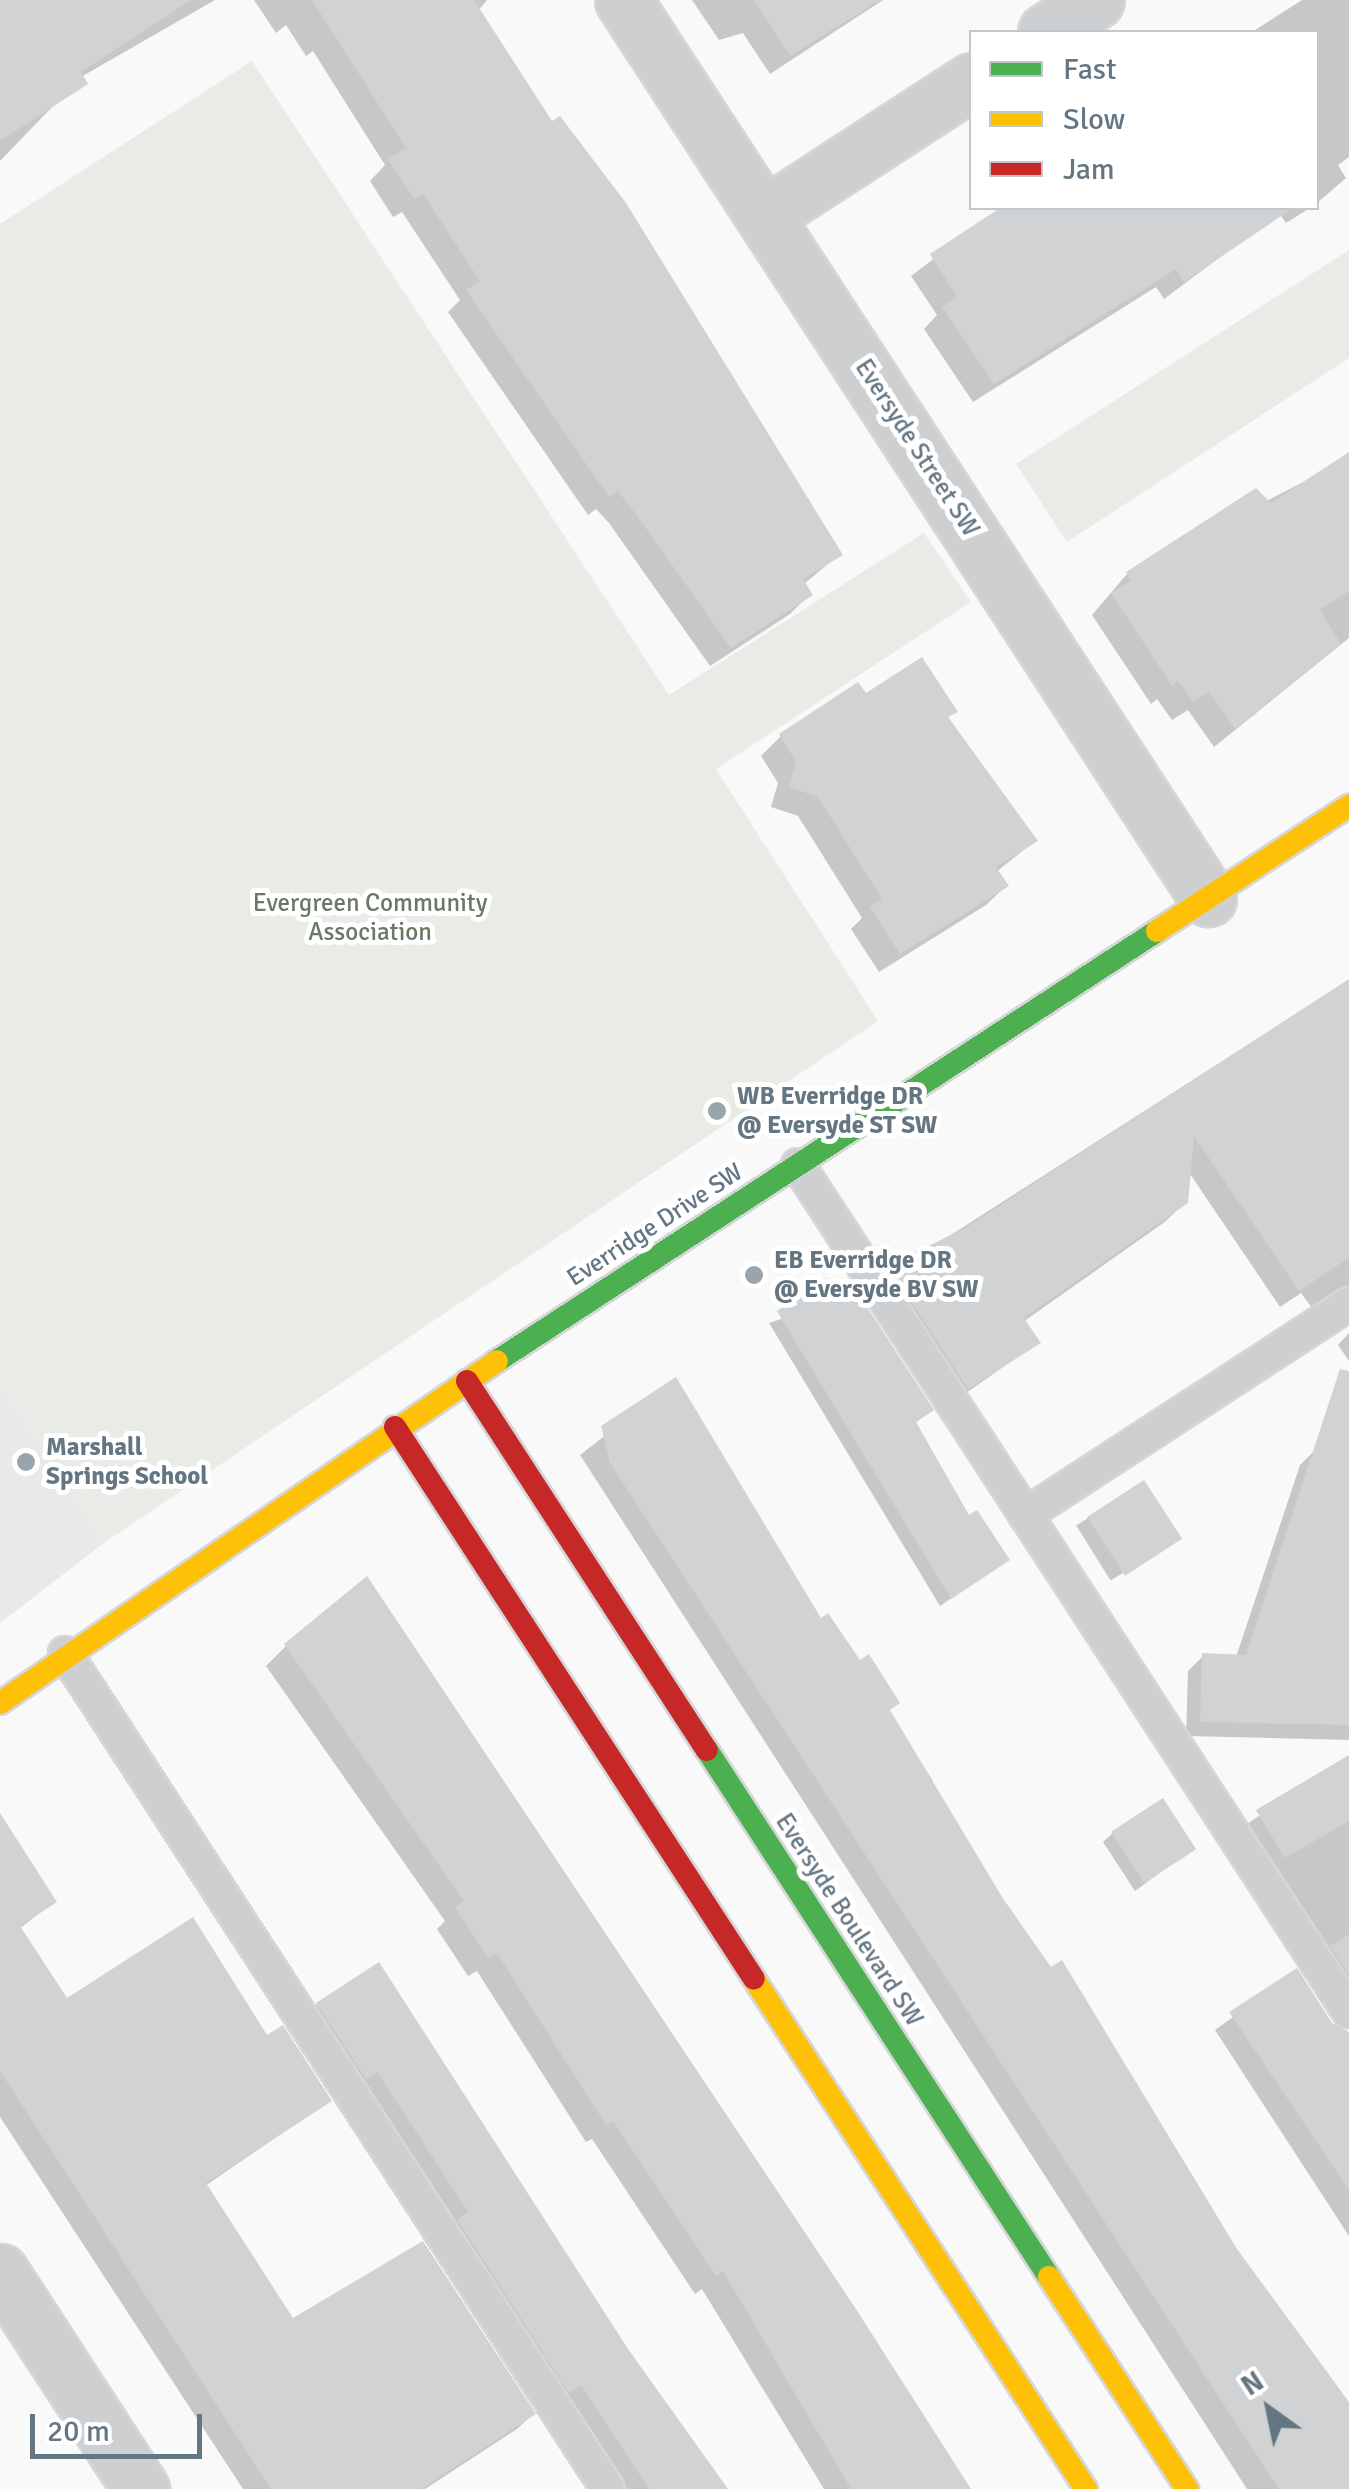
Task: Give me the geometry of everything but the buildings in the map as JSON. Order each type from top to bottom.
[{"type":"street","name":"Eversyde Street SW","points":[[623,0],[1208,898]]},
{"type":"street","points":[[1049,30],[1096,0]]},
{"type":"street","points":[[764,216],[969,83]]},
{"type":"street","name":"Everridge Drive SW","points":[[0,1702],[65,1653],[394,1428],[1349,806]]},
{"type":"street","name":"Eversyde Boulevard SW","points":[[466,1381],[1187,2489]]},
{"type":"street","points":[[394,1428],[1086,2489]]},
{"type":"street","points":[[0,2272],[142,2489]]},
{"type":"lane","points":[[798,1164],[1349,2012]]},
{"type":"lane","points":[[1025,1515],[1349,1304]]},
{"type":"lane","points":[[65,1653],[608,2489]]},
{"type":"shaded area","name":"Marshall Springs School","points":[[0,1382],[104,1543],[0,1623]]},
{"type":"green space","name":"Evergreen Community Association","points":[[252,61],[669,695],[924,533],[971,602],[716,769],[878,1021],[104,1543],[0,1382],[0,224]]},
{"type":"green space","points":[[1349,250],[1349,358],[1067,542],[1016,464]]},
{"type":"traffic: fast","points":[[497,1361],[1157,931]]},
{"type":"traffic: fast","points":[[707,1750],[1049,2277]]},
{"type":"traffic: slow","points":[[1157,931],[1349,806]]},
{"type":"traffic: slow","points":[[0,1703],[497,1361]]},
{"type":"traffic: slow","points":[[754,1979],[1086,2489]]},
{"type":"traffic: slow","points":[[1049,2277],[1187,2489]]},
{"type":"traffic: jam","points":[[467,1381],[707,1750]]},
{"type":"traffic: jam","points":[[395,1427],[754,1979]]},
{"type":"place","name":"WB Everridge DR @ Eversyde ST SW","points":[[717,1111]]},
{"type":"place","name":"EB Everridge DR @ Eversyde BV SW","points":[[754,1275]]},
{"type":"place","name":"Marshall Springs School","points":[[26,1462]]}]
